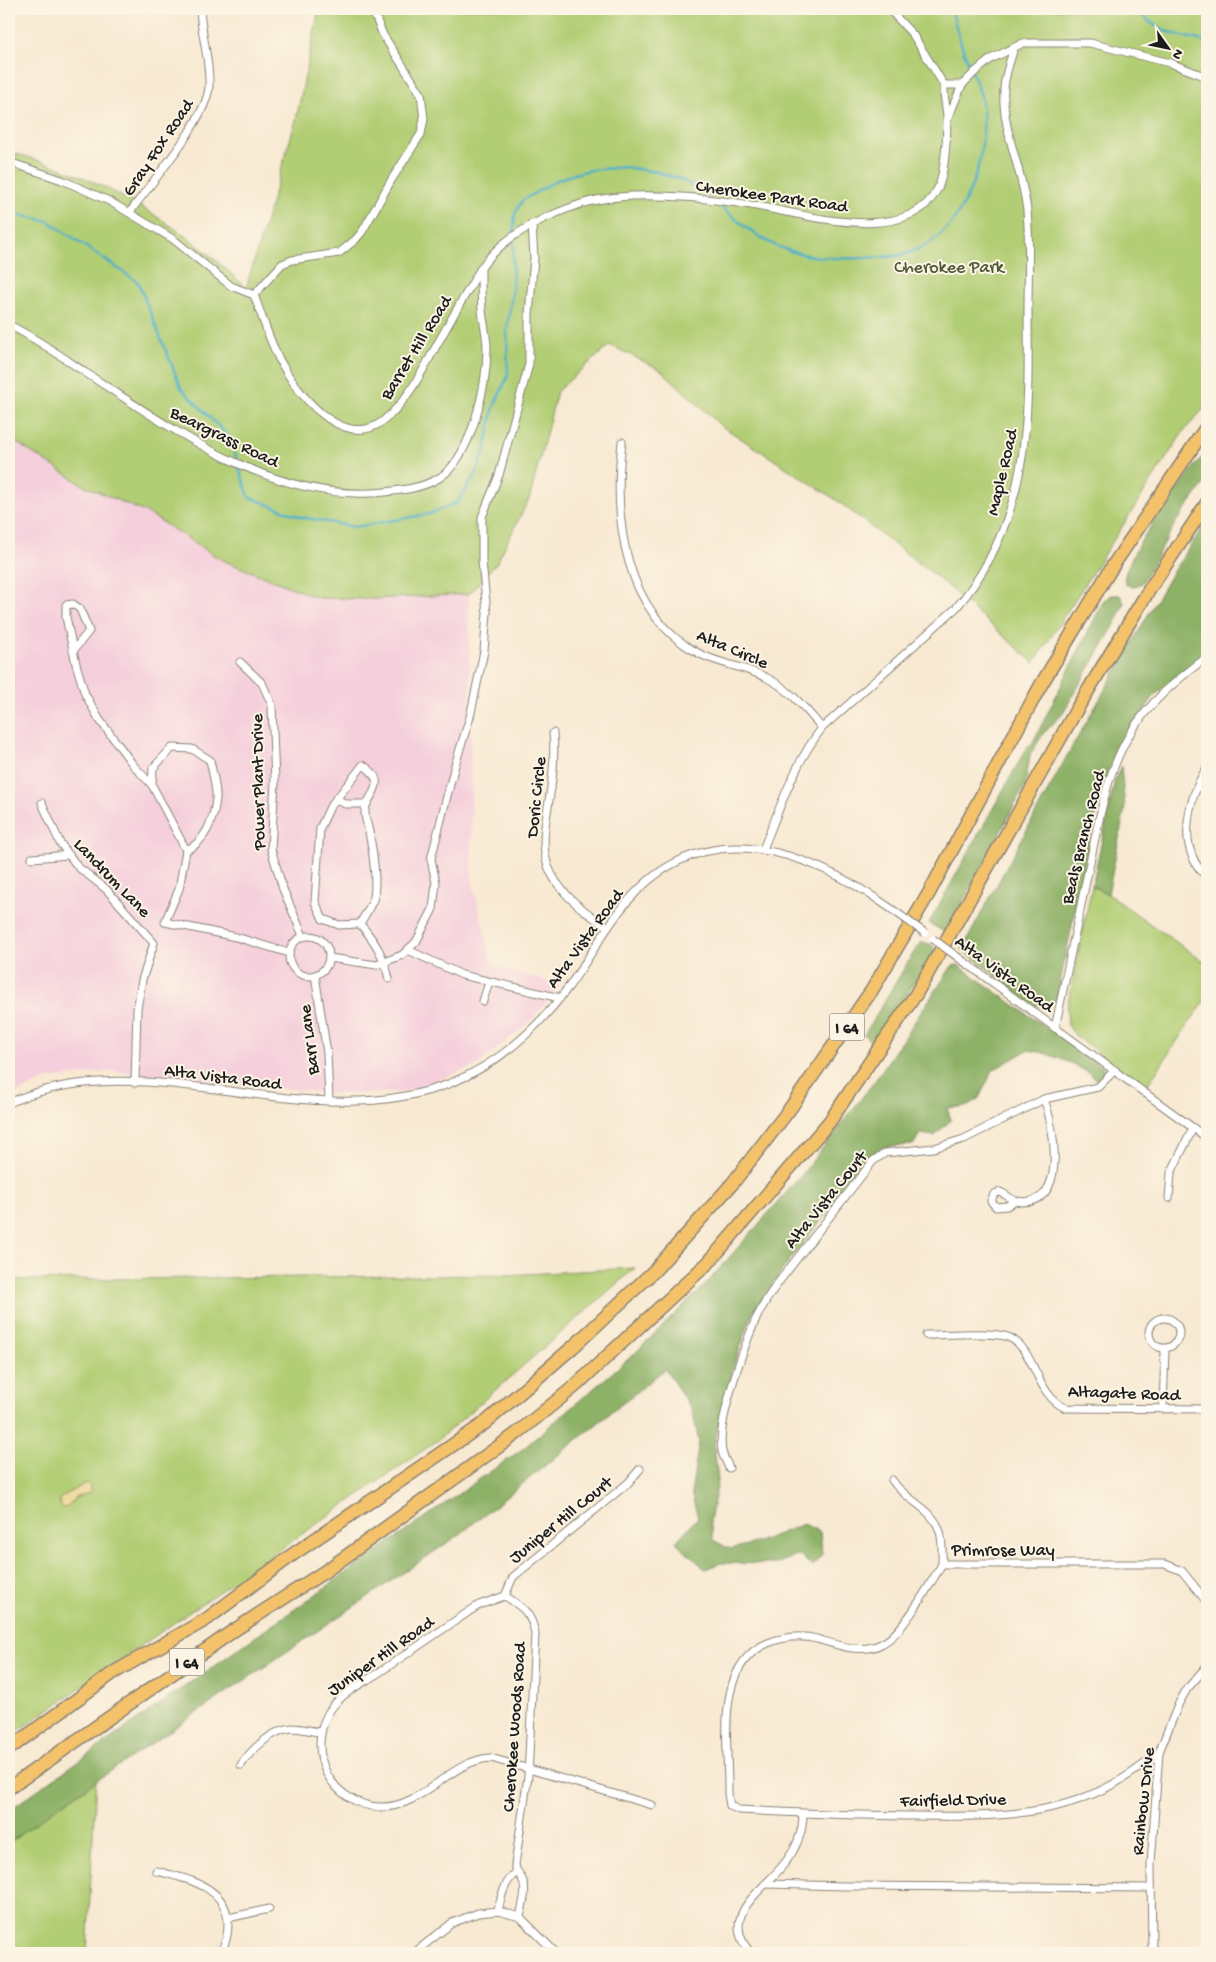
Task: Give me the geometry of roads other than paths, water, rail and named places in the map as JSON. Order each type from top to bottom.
[{"type":"highway","name":"I 64","points":[[9,1749],[114,1673],[207,1619],[292,1555],[485,1423],[574,1348],[654,1271],[732,1184],[772,1132],[872,990],[929,893],[1042,683],[1117,558],[1207,426]]},
{"type":"highway","name":"I 64","points":[[9,1788],[203,1651],[354,1550],[516,1434],[574,1387],[709,1262],[830,1121],[916,994],[1078,706],[1148,590],[1207,503]]},
{"type":"street","name":"Gray Fox Road","points":[[130,212],[176,151],[200,113],[208,94],[209,75],[200,9]]},
{"type":"street","points":[[9,162],[62,180],[130,212],[173,239],[231,286],[254,295],[282,264],[292,260],[339,253],[355,240],[362,232],[392,178],[420,134],[424,119],[421,94],[383,35],[372,9]]},
{"type":"street","points":[[890,9],[913,35],[944,85],[962,85],[981,67],[1023,43],[1036,41],[1090,43],[1170,63],[1207,77]]},
{"type":"street","name":"Maple Road","points":[[763,849],[809,745],[822,728],[930,632],[971,590],[995,548],[1016,488],[1024,451],[1029,396],[1027,211],[1004,99],[1006,77],[1014,48]]},
{"type":"street","name":"Cherokee Park Road","points":[[480,268],[502,243],[530,225],[589,200],[633,196],[736,202],[830,220],[882,221],[895,219],[914,212],[928,202],[940,185],[947,118],[944,85]]},
{"type":"street","name":"Cherokee Park Road","points":[[947,118],[962,85]]},
{"type":"street","points":[[329,958],[377,965],[402,955],[416,942],[433,909],[436,883],[431,860],[455,765],[470,717],[484,651],[488,613],[482,561],[482,518],[499,475],[528,364],[529,314],[534,258],[530,225]]},
{"type":"street","name":"Barret Hill Road","points":[[254,295],[278,358],[303,395],[334,422],[351,429],[365,429],[381,422],[406,396],[480,268]]},
{"type":"street","name":"Beargrass Road","points":[[9,325],[184,435],[247,467],[280,480],[338,493],[362,493],[419,487],[447,472],[458,460],[470,438],[479,401],[487,348],[480,268]]},
{"type":"street","name":"Alta Circle","points":[[622,442],[621,528],[635,582],[652,612],[665,628],[698,653],[763,676],[776,683],[797,700],[822,728]]},
{"type":"street","points":[[73,651],[90,631],[80,609],[73,604],[66,605],[66,617],[73,651],[85,694],[99,719],[134,766],[152,785],[186,850],[179,889],[165,922],[236,937],[289,953]]},
{"type":"street","name":"Beals Branch Road","points":[[1055,1028],[1100,817],[1117,759],[1129,735],[1147,711],[1171,686],[1207,657]]},
{"type":"street","name":"Power Plant Drive","points":[[240,662],[262,683],[272,705],[275,790],[271,849],[283,888],[303,936]]},
{"type":"street","name":"Doric Circle","points":[[554,733],[555,759],[544,834],[546,860],[553,877],[569,898],[608,927]]},
{"type":"street","points":[[152,785],[153,768],[172,748],[192,749],[210,760],[216,798],[210,821],[208,828],[196,847],[186,850]]},
{"type":"street","points":[[360,924],[374,898],[374,860],[365,813],[366,804],[374,796],[376,785],[374,774],[363,765],[336,798],[320,828],[315,902],[323,920],[339,925],[360,924],[375,940],[386,962],[390,978]]},
{"type":"street","points":[[1207,767],[1194,796],[1187,836],[1192,856],[1207,877]]},
{"type":"street","points":[[336,798],[345,804],[366,804]]},
{"type":"street","name":"Landrum Lane","points":[[42,803],[60,843],[68,855],[78,867],[106,889],[154,942],[142,980],[137,1009],[135,1083]]},
{"type":"street","name":"Alta Vista Road","points":[[9,1103],[36,1093],[94,1083],[152,1083],[329,1101],[361,1102],[405,1097],[454,1082],[507,1051],[539,1023],[560,998],[608,927],[641,887],[660,872],[682,860],[717,849],[747,847],[782,854],[826,870],[867,891],[1207,1138]]},
{"type":"street","points":[[32,858],[68,855]]},
{"type":"street","points":[[303,936],[320,938],[328,947],[329,958],[325,969],[315,975],[304,976],[294,969],[289,953],[293,942],[303,936]]},
{"type":"street","points":[[408,950],[462,975],[560,998]]},
{"type":"street","name":"Barr Lane","points":[[315,975],[327,1053],[329,1101]]},
{"type":"street","points":[[483,1001],[489,982]]},
{"type":"street","name":"Alta Vista Court","points":[[730,1468],[721,1449],[724,1423],[735,1380],[755,1321],[767,1298],[872,1161],[885,1153],[934,1148],[964,1139],[1044,1099],[1089,1091],[1104,1083],[1115,1070]]},
{"type":"street","points":[[1014,1201],[1024,1202],[1040,1197],[1048,1188],[1053,1177],[1051,1126],[1044,1099]]},
{"type":"street","points":[[1169,1198],[1170,1174],[1193,1128]]},
{"type":"street","points":[[1164,1318],[1174,1321],[1180,1336],[1174,1345],[1165,1349],[1155,1346],[1148,1334],[1155,1321],[1164,1318]]},
{"type":"street","name":"Altagate Road","points":[[926,1335],[997,1336],[1013,1340],[1024,1351],[1051,1399],[1066,1408],[1207,1409]]},
{"type":"street","points":[[1163,1409],[1165,1349]]},
{"type":"street","name":"Juniper Hill Court","points":[[505,1596],[513,1577],[628,1483],[640,1469]]},
{"type":"street","points":[[892,1480],[899,1491],[924,1509],[934,1520],[942,1539],[942,1564]]},
{"type":"street","name":"Primrose Way","points":[[732,1808],[728,1794],[730,1694],[735,1673],[745,1659],[763,1645],[788,1638],[814,1639],[853,1648],[866,1648],[885,1643],[898,1631],[942,1564],[1165,1564],[1182,1571],[1207,1602]]},
{"type":"street","name":"Juniper Hill Road","points":[[505,1596],[479,1605],[344,1696],[332,1707],[320,1732],[321,1757],[329,1778],[347,1796],[370,1806],[387,1807],[403,1803],[468,1762],[480,1758],[498,1759],[652,1805]]},
{"type":"street","name":"Cherokee Woods Road","points":[[505,1596],[528,1614],[534,1628],[529,1768],[515,1865],[516,1872],[522,1880],[524,1887],[520,1917]]},
{"type":"street","name":"Rainbow Drive","points":[[1152,1953],[1153,1823],[1159,1752],[1179,1703],[1187,1689],[1207,1666]]},
{"type":"street","points":[[241,1765],[252,1750],[286,1729],[320,1732]]},
{"type":"street","name":"Fairfield Drive","points":[[732,1808],[803,1814],[960,1816],[1033,1812],[1064,1805],[1096,1794],[1116,1784],[1159,1752]]},
{"type":"street","points":[[751,1953],[741,1938],[739,1921],[748,1903],[794,1850],[803,1829],[803,1814]]},
{"type":"street","points":[[156,1871],[208,1888],[218,1898],[228,1918],[226,1940],[220,1953]]},
{"type":"street","points":[[498,1911],[502,1892],[510,1877],[516,1872]]},
{"type":"street","points":[[765,1884],[1151,1888]]},
{"type":"street","points":[[228,1918],[269,1909]]},
{"type":"street","points":[[414,1953],[452,1924],[478,1913],[498,1911],[520,1917],[556,1953]]},
{"type":"waterway","points":[[715,202],[769,242],[787,250],[819,257],[862,258],[905,254],[930,242],[946,229],[959,212],[969,193],[981,152],[983,130],[982,102],[966,59],[951,9]]},
{"type":"waterway","points":[[1138,9],[1144,17],[1168,32],[1207,42]]},
{"type":"waterway","points":[[238,465],[249,497],[301,517],[355,527],[429,514],[457,503],[476,474],[485,450],[494,406],[508,376],[507,329],[512,294],[515,213],[523,200],[557,180],[574,174],[591,170],[625,167],[657,172],[683,180],[709,197]]},
{"type":"waterway","points":[[9,213],[48,221],[138,282],[181,388],[230,438],[237,460]]},
{"type":"park label","name":"Cherokee Park","points":[[949,266]]}]
